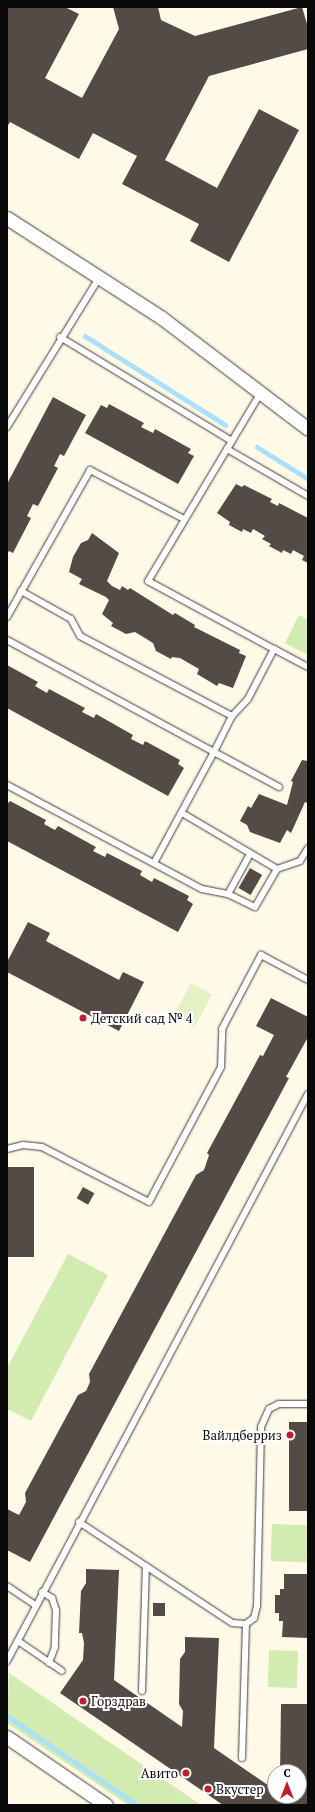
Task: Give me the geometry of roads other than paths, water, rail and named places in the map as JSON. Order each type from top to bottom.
[{"type":"street","points":[[7,218],[162,318],[308,429]]},
{"type":"street","points":[[7,1737],[106,1805]]},
{"type":"lane","points":[[7,427],[60,337],[99,278]]},
{"type":"lane","points":[[60,337],[232,441]]},
{"type":"lane","points":[[260,394],[148,581],[308,667]]},
{"type":"lane","points":[[227,449],[308,496]]},
{"type":"lane","points":[[7,617],[90,470],[184,519]]},
{"type":"lane","points":[[21,591],[72,619],[80,636],[232,716]]},
{"type":"lane","points":[[7,640],[279,787]]},
{"type":"lane","points":[[155,861],[182,813],[232,716],[248,699],[274,649]]},
{"type":"lane","points":[[7,785],[155,861],[202,889],[228,894],[255,908],[277,869],[300,861],[308,848]]},
{"type":"lane","points":[[182,813],[277,869]]},
{"type":"lane","points":[[228,894],[250,854]]},
{"type":"lane","points":[[7,1149],[22,1145],[42,1147],[149,1202],[222,1067],[222,1029],[261,955],[308,980]]},
{"type":"lane","points":[[7,1661],[79,1522],[308,1094]]},
{"type":"lane","points":[[79,1522],[232,1623],[246,1624],[254,1618],[257,1606],[261,1427],[264,1417],[269,1409],[279,1404],[308,1404]]},
{"type":"lane","points":[[142,1691],[146,1566]]},
{"type":"lane","points":[[7,1586],[35,1605]]},
{"type":"lane","points":[[42,1592],[52,1598],[56,1610],[55,1647],[49,1663]]},
{"type":"lane","points":[[242,1758],[246,1624]]},
{"type":"lane","points":[[18,1641],[62,1671]]},
{"type":"waterway","points":[[85,336],[225,425]]},
{"type":"waterway","points":[[257,447],[308,479]]},
{"type":"waterway","points":[[7,1716],[137,1805]]},
{"type":"place","name":"Детский сад № 4","points":[[83,1018]]},
{"type":"place","name":"Вайлдберриз","points":[[290,1435]]},
{"type":"place","name":"Горздрав","points":[[83,1701]]},
{"type":"place","name":"Авито","points":[[186,1773]]},
{"type":"place","name":"Вкустер","points":[[208,1789]]}]
